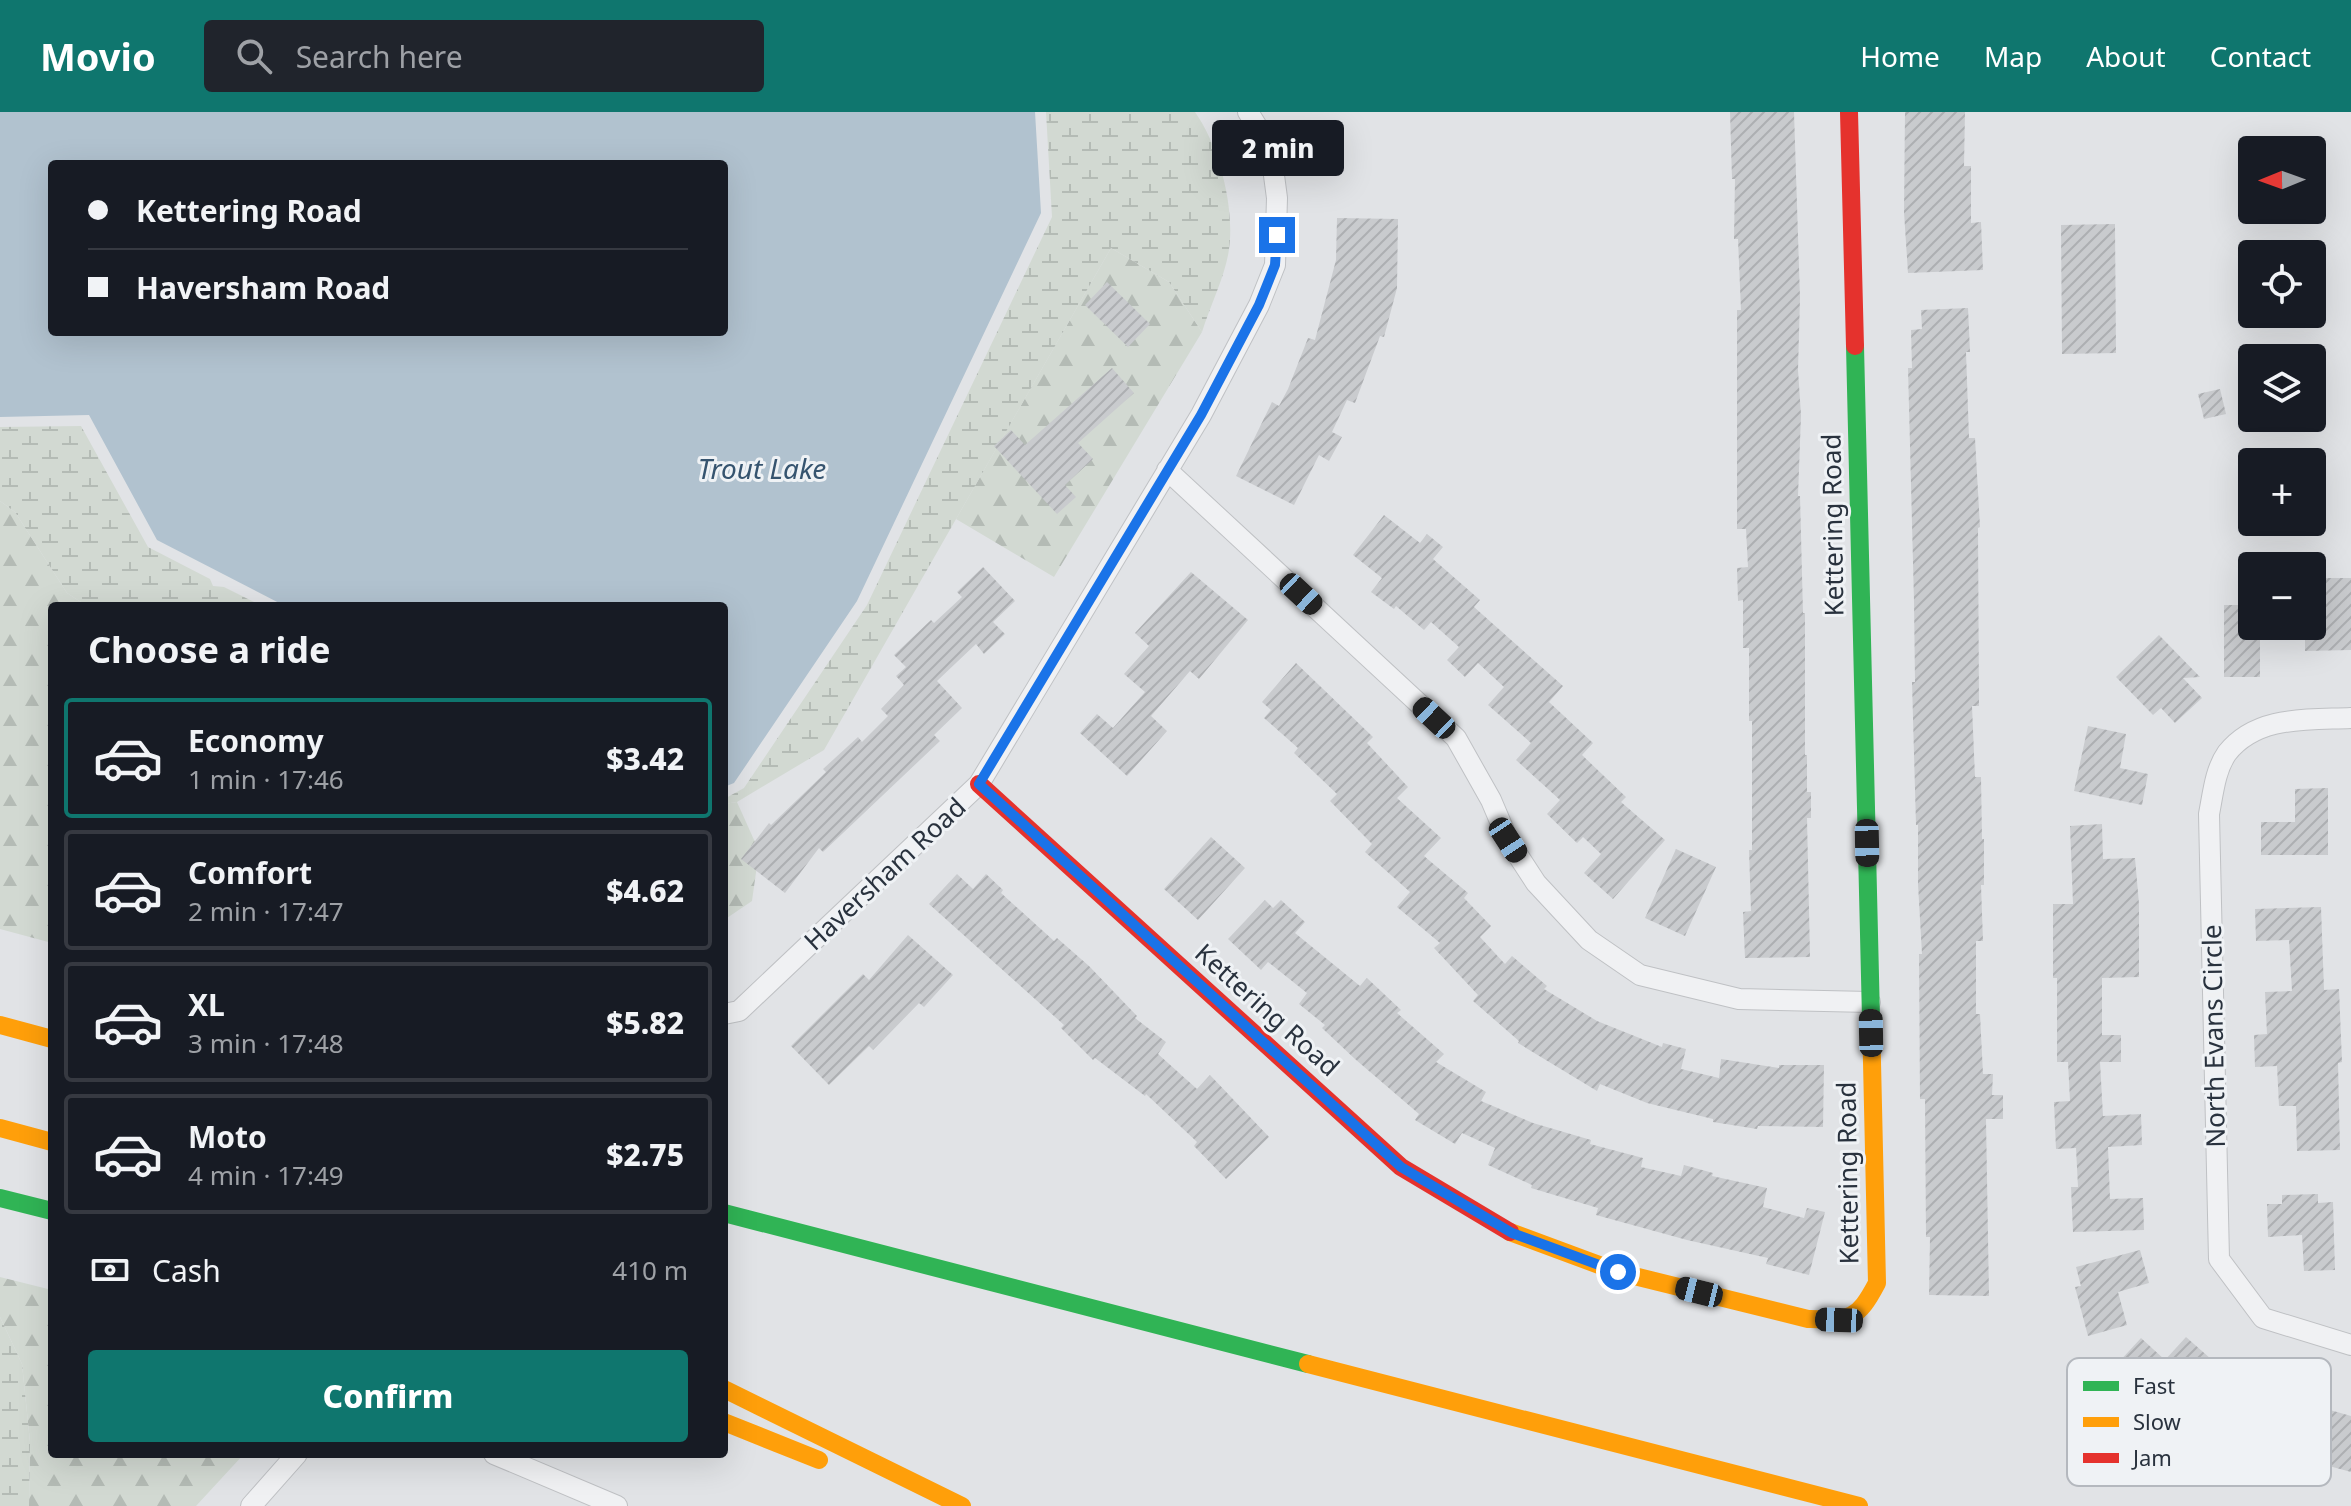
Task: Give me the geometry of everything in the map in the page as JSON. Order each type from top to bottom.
[{"type":"main road","name":"Kettering Road","points":[[979,784],[1401,1167],[1512,1233],[1618,1272],[1808,1319],[1839,1320],[1863,1310],[1877,1283],[1849,112]]},
{"type":"main road","points":[[0,1025],[48,1038]]},
{"type":"main road","points":[[0,1128],[48,1141]]},
{"type":"main road","points":[[0,1198],[48,1210]]},
{"type":"main road","points":[[728,1214],[1859,1506]]},
{"type":"main road","points":[[728,1391],[962,1506]]},
{"type":"main road","points":[[728,1424],[836,1467]]},
{"type":"main road","points":[[863,1478],[933,1506]]},
{"type":"street","name":"Haversham Road","points":[[728,1013],[739,1011],[979,784],[1201,415],[1275,265],[1277,198],[1273,168],[1263,136],[1248,112]]},
{"type":"street","points":[[1167,470],[1456,738],[1491,800],[1508,840],[1536,883],[1589,940],[1640,975],[1739,999],[1870,1002]]},
{"type":"street","name":"North Evans Circle","points":[[2351,718],[2277,721],[2249,735],[2227,753],[2215,780],[2209,814],[2219,1259],[2263,1318],[2351,1345]]},
{"type":"street","points":[[251,1506],[293,1458]]},
{"type":"street","points":[[503,1458],[617,1506]]},
{"type":"green space","points":[[1046,112],[1195,112],[1218,159],[1230,215],[1225,269],[1202,332],[1169,282],[1111,248],[824,750],[737,802],[728,803],[728,797],[744,788],[867,605],[1052,217]]},
{"type":"green space","points":[[1111,248],[1169,282],[1202,332],[1054,577],[956,519]]},
{"type":"green space","points":[[81,426],[148,547],[210,579],[213,586],[224,587],[254,602],[81,602],[67,593],[15,512],[0,501],[0,427]]},
{"type":"green space","points":[[0,501],[15,512],[67,593],[81,602],[48,602],[48,942],[0,929]]},
{"type":"green space","points":[[737,802],[759,851],[752,901],[728,917],[728,803]]},
{"type":"green space","points":[[0,1277],[48,1289],[48,1458],[240,1458],[196,1506],[29,1506],[30,1442],[22,1364],[0,1317]]},
{"type":"green space","points":[[0,1317],[22,1364],[30,1442],[29,1506],[0,1506]]},
{"type":"water","name":"Trout Lake","points":[[0,112],[1035,112],[1041,213],[857,601],[734,783],[728,785],[728,602],[277,602],[157,540],[89,415],[0,417]]},
{"type":"building","points":[[1730,112],[1794,112],[1800,298],[1798,496],[1805,613],[1805,755],[1807,792],[1811,792],[1811,818],[1807,818],[1810,957],[1745,958],[1743,912],[1751,911],[1752,721],[1749,721],[1749,648],[1743,648],[1743,600],[1738,601],[1737,568],[1748,567],[1746,529],[1737,529],[1737,310],[1741,310],[1738,239],[1734,239],[1735,179],[1732,179]]},
{"type":"building","points":[[1905,112],[1965,112],[1964,166],[1971,166],[1971,223],[1981,222],[1983,270],[1908,273],[1904,212]]},
{"type":"building","points":[[1337,218],[1398,219],[1397,288],[1384,337],[1380,336],[1355,403],[1347,400],[1332,432],[1342,437],[1329,461],[1319,455],[1294,505],[1236,476],[1272,402],[1279,406],[1288,389],[1308,338],[1315,340],[1336,260]]},
{"type":"building","points":[[2115,224],[2116,353],[2062,354],[2061,225]]},
{"type":"building","points":[[1107,282],[1150,324],[1128,347],[1085,305]]},
{"type":"building","points":[[1968,308],[1969,438],[1975,438],[1980,527],[1979,706],[1972,706],[1975,777],[1981,777],[1984,839],[1984,885],[1981,885],[1983,941],[1976,941],[1976,1014],[1980,1014],[1983,1074],[1993,1074],[1992,1095],[2003,1095],[2003,1119],[1986,1119],[1989,1296],[1929,1295],[1925,1099],[1920,1099],[1919,954],[1922,954],[1912,682],[1915,682],[1914,601],[1908,368],[1912,368],[1911,330],[1922,329],[1921,310]]},
{"type":"building","points":[[1112,368],[1134,393],[1078,443],[1093,459],[1065,485],[1076,497],[1057,514],[994,446],[1011,430],[1025,445]]},
{"type":"building","points":[[2220,389],[2226,414],[2204,419],[2198,394]]},
{"type":"building","points":[[1384,515],[1420,543],[1427,534],[1443,547],[1433,559],[1480,600],[1474,607],[1563,686],[1549,702],[1593,743],[1582,755],[1626,797],[1621,802],[1665,840],[1613,899],[1584,873],[1601,854],[1583,837],[1577,843],[1547,814],[1560,800],[1516,760],[1531,743],[1488,705],[1504,687],[1478,663],[1465,677],[1447,660],[1459,647],[1431,622],[1424,630],[1396,606],[1394,609],[1371,592],[1382,578],[1353,555]]},
{"type":"building","points":[[983,567],[1015,601],[993,622],[1005,634],[984,654],[976,644],[937,681],[962,708],[934,735],[940,741],[823,852],[819,848],[785,893],[741,859],[769,823],[771,825],[826,772],[823,769],[858,737],[862,742],[888,716],[881,709],[904,685],[896,676],[906,667],[894,655],[931,620],[934,623],[962,597],[957,592]]},
{"type":"building","points":[[1191,572],[1248,620],[1199,679],[1190,671],[1151,716],[1167,731],[1127,776],[1080,733],[1097,714],[1113,728],[1145,692],[1124,674],[1149,646],[1135,633]]},
{"type":"building","points":[[2326,578],[2351,578],[2351,650],[2305,651],[2305,640],[2326,640]]},
{"type":"building","points":[[2224,605],[2238,605],[2238,640],[2260,640],[2260,677],[2224,677]]},
{"type":"building","points":[[2159,635],[2200,677],[2183,678],[2202,698],[2175,723],[2161,708],[2153,715],[2116,677]]},
{"type":"building","points":[[1296,663],[1373,737],[1367,743],[1408,787],[1397,798],[1441,838],[1424,856],[1468,893],[1464,898],[1491,926],[1480,937],[1505,964],[1512,956],[1547,986],[1544,989],[1597,1021],[1662,1047],[1663,1043],[1686,1049],[1681,1069],[1719,1078],[1721,1059],[1779,1068],[1779,1065],[1824,1065],[1823,1127],[1758,1126],[1757,1129],[1713,1122],[1713,1119],[1647,1103],[1600,1084],[1597,1091],[1518,1043],[1473,1001],[1478,995],[1434,948],[1440,943],[1397,907],[1410,892],[1365,852],[1372,844],[1330,801],[1337,794],[1294,753],[1298,748],[1264,718],[1271,710],[1262,702]]},
{"type":"building","points":[[2088,726],[2126,734],[2120,768],[2148,774],[2142,805],[2074,791]]},
{"type":"building","points":[[2328,788],[2328,855],[2261,855],[2261,822],[2295,822],[2295,789]]},
{"type":"building","points":[[2102,824],[2103,859],[2135,858],[2139,904],[2139,977],[2102,978],[2102,1035],[2121,1035],[2121,1062],[2100,1062],[2103,1116],[2141,1114],[2142,1145],[2108,1147],[2110,1199],[2143,1198],[2144,1230],[2073,1232],[2071,1187],[2078,1187],[2076,1148],[2056,1149],[2054,1102],[2070,1101],[2068,1062],[2057,1062],[2053,904],[2073,904],[2070,826]]},
{"type":"building","points":[[1211,837],[1245,868],[1198,920],[1164,889]]},
{"type":"building","points":[[1676,849],[1716,867],[1685,936],[1645,918]]},
{"type":"building","points":[[957,874],[973,889],[986,874],[1003,890],[1001,893],[1054,941],[1057,938],[1089,966],[1137,1016],[1135,1018],[1166,1042],[1158,1054],[1197,1089],[1210,1075],[1269,1137],[1226,1179],[1194,1146],[1197,1142],[1146,1094],[1095,1058],[1093,1060],[1061,1028],[1064,1025],[929,904]]},
{"type":"building","points":[[1265,900],[1273,908],[1281,900],[1305,922],[1295,933],[1360,986],[1367,978],[1401,1010],[1397,1013],[1444,1054],[1436,1062],[1486,1092],[1481,1101],[1533,1123],[1591,1140],[1590,1144],[1643,1158],[1641,1167],[1681,1176],[1684,1165],[1713,1173],[1712,1176],[1767,1188],[1763,1207],[1804,1218],[1807,1208],[1825,1212],[1809,1275],[1766,1264],[1768,1258],[1596,1215],[1598,1208],[1531,1188],[1532,1185],[1488,1165],[1495,1148],[1462,1133],[1455,1144],[1415,1120],[1419,1114],[1355,1059],[1322,1028],[1325,1025],[1299,1004],[1307,993],[1268,962],[1261,970],[1228,939]]},
{"type":"building","points":[[2321,907],[2324,990],[2339,989],[2342,1062],[2338,1063],[2340,1150],[2297,1151],[2296,1106],[2279,1106],[2277,1066],[2255,1067],[2254,1035],[2267,1034],[2265,992],[2292,991],[2289,940],[2256,941],[2255,909]]},
{"type":"building","points":[[908,935],[953,975],[924,1007],[919,1003],[873,1050],[869,1046],[829,1085],[791,1046],[863,974],[869,980]]},
{"type":"building","points":[[2318,1194],[2318,1203],[2333,1202],[2335,1270],[2304,1271],[2302,1235],[2268,1237],[2267,1204],[2282,1204],[2282,1195]]},
{"type":"building","points":[[2140,1250],[2149,1283],[2118,1292],[2127,1325],[2088,1336],[2075,1287],[2081,1286],[2076,1267]]},
{"type":"building","points":[[2186,1337],[2210,1358],[2167,1358]]},
{"type":"building","points":[[2141,1338],[2163,1358],[2123,1358]]},
{"type":"building","points":[[2331,1410],[2351,1416],[2351,1472],[2331,1467]]},
{"type":"traffic: fast","points":[[1855,346],[1871,1018]]},
{"type":"traffic: fast","points":[[0,1198],[48,1210]]},
{"type":"traffic: fast","points":[[728,1214],[1308,1364]]},
{"type":"traffic: slow","points":[[1510,1232],[1618,1272],[1808,1319],[1851,1316],[1864,1305],[1877,1283],[1871,1018]]},
{"type":"traffic: slow","points":[[0,1025],[48,1038]]},
{"type":"traffic: slow","points":[[0,1128],[48,1141]]},
{"type":"traffic: slow","points":[[1308,1364],[1859,1506]]},
{"type":"traffic: slow","points":[[728,1391],[962,1506]]},
{"type":"traffic: slow","points":[[728,1424],[819,1460]]},
{"type":"traffic: jam","points":[[1849,112],[1855,346]]},
{"type":"traffic: jam","points":[[979,784],[1401,1167],[1510,1232]]},
{"type":"route","points":[[1277,235],[1275,265],[1259,305],[1201,415],[979,784],[1401,1167],[1512,1233],[1618,1272]]}]
